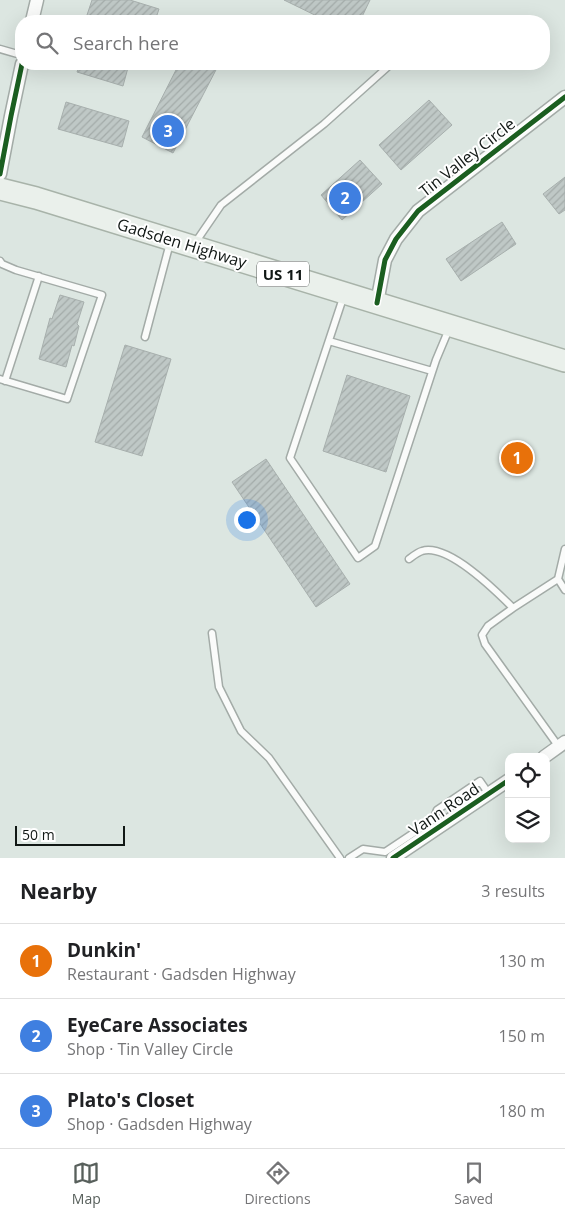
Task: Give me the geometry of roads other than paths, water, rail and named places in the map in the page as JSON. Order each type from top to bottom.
[{"type":"main road","name":"Gadsden Highway","points":[[0,189],[171,239],[565,361]]},
{"type":"street","points":[[33,15],[37,0]]},
{"type":"street","points":[[0,174],[21,70]]},
{"type":"street","name":"Tin Valley Circle","points":[[377,303],[385,260],[396,239],[418,211],[565,97]]},
{"type":"street","points":[[550,754],[563,748]]},
{"type":"street","name":"Vann Road","points":[[389,856],[505,783]]},
{"type":"lane","points":[[0,49],[15,53]]},
{"type":"lane","points":[[193,246],[221,205],[324,124],[384,70]]},
{"type":"lane","points":[[145,337],[171,239]]},
{"type":"lane","points":[[1,264],[102,295],[67,399],[2,380],[39,276]]},
{"type":"lane","points":[[344,293],[290,458],[358,558],[375,546],[432,371],[450,325]]},
{"type":"lane","points":[[329,341],[432,371]]},
{"type":"lane","points":[[563,748],[484,644],[482,635],[488,626],[558,579],[565,549]]},
{"type":"lane","points":[[409,558],[423,550],[440,552],[450,556],[486,582],[513,608]]},
{"type":"lane","points":[[558,579],[565,590]]},
{"type":"lane","points":[[212,633],[219,687],[241,731],[269,758],[340,858]]},
{"type":"lane","points":[[349,858],[363,849],[389,856]]},
{"type":"place","name":"Plato's Closet","points":[[168,131]]},
{"type":"place","name":"EyeCare Associates","points":[[345,198]]},
{"type":"place","name":"Dunkin'","points":[[517,458]]}]
